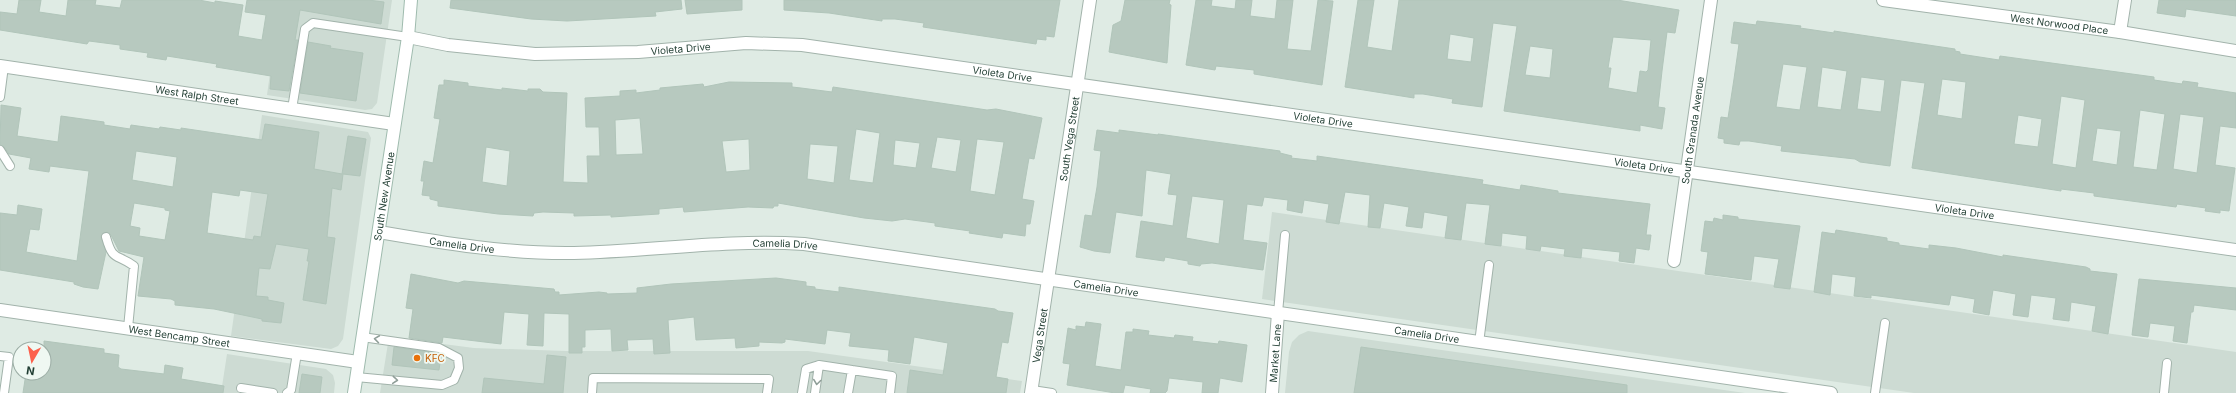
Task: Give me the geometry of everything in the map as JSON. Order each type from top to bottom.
[{"type":"street","name":"South New Avenue","points":[[354,393],[408,37],[411,0]]},
{"type":"street","name":"South Vega Street","points":[[1049,278],[1090,0]]},
{"type":"street","name":"South Granada Avenue","points":[[1674,261],[1710,0]]},
{"type":"street","name":"West Norwood Place","points":[[1883,0],[1919,2],[2236,51]]},
{"type":"street","points":[[2120,32],[2125,0]]},
{"type":"street","name":"Violeta Drive","points":[[408,37],[448,44],[535,54],[638,52],[746,43],[802,45],[1686,170],[2236,250]]},
{"type":"street","name":"West Ralph Street","points":[[2,66],[394,124]]},
{"type":"street","name":"Camelia Drive","points":[[379,232],[502,249],[572,253],[640,251],[701,244],[763,241],[804,244],[1049,278],[1278,313],[1831,393]]},
{"type":"street","name":"Vega Street","points":[[1032,392],[1049,278]]},
{"type":"street","name":"West Bencamp Street","points":[[0,310],[358,362]]},
{"type":"street","name":"Market Lane","points":[[1272,393],[1278,313]]},
{"type":"lane","points":[[292,109],[305,29],[314,23],[408,37]]},
{"type":"lane","points":[[0,97],[2,66]]},
{"type":"lane","points":[[0,150],[10,166]]},
{"type":"lane","points":[[1278,313],[1285,235]]},
{"type":"lane","points":[[106,237],[110,250],[115,257],[127,261],[134,266],[128,328]]},
{"type":"lane","points":[[1479,342],[1489,265]]},
{"type":"lane","points":[[1875,393],[1885,323]]},
{"type":"lane","points":[[356,377],[442,385],[454,380],[459,368],[458,358],[439,348],[362,337]]},
{"type":"lane","points":[[287,393],[291,390],[297,353]]},
{"type":"lane","points":[[0,356],[9,357],[4,393]]},
{"type":"lane","points":[[2164,393],[2167,363]]},
{"type":"lane","points":[[815,393],[819,365]]},
{"type":"lane","points":[[802,393],[806,369],[819,365],[892,376],[890,393]]},
{"type":"lane","points":[[848,393],[852,370]]},
{"type":"lane","points":[[592,393],[593,378],[769,379],[767,393]]},
{"type":"lane","points":[[241,388],[273,393]]},
{"type":"lane","points":[[1032,392],[1052,393]]},
{"type":"shaded area","points":[[280,0],[392,0],[377,103],[372,109],[365,110],[267,95]]},
{"type":"shaded area","points":[[262,115],[368,132],[371,138],[343,339],[338,346],[331,349],[231,336]]},
{"type":"shaded area","points":[[1272,212],[2236,352],[2236,393],[1914,393],[1262,299]]},
{"type":"shaded area","points":[[1308,331],[1745,393],[1285,393],[1289,352],[1292,342],[1299,335]]},
{"type":"shaded area","points":[[389,337],[474,348],[566,351],[808,351],[1022,381],[1020,393],[380,393]]},
{"type":"shaded area","points":[[227,354],[326,369],[333,375],[335,383],[334,393],[221,393]]},
{"type":"building","points":[[19,0],[41,0],[39,12],[66,16],[68,0],[96,0],[95,5],[120,8],[122,0],[199,0],[243,5],[238,36],[262,40],[266,15],[245,12],[247,0],[368,0],[384,2],[381,24],[300,10],[295,40],[298,40],[289,91],[270,89],[271,76],[216,67],[217,64],[167,56],[166,60],[147,57],[148,53],[120,49],[120,45],[89,41],[87,44],[0,30],[0,12],[17,14]]},
{"type":"building","points":[[451,0],[681,0],[682,9],[655,12],[656,16],[567,21],[531,19],[450,8]]},
{"type":"building","points":[[685,0],[742,0],[742,10],[687,14]]},
{"type":"building","points":[[784,0],[1060,0],[1054,37],[1046,36],[1046,40],[1037,39],[1036,44],[923,27],[924,23],[895,19],[882,19],[882,21],[829,13],[784,10]]},
{"type":"building","points":[[1125,0],[1170,0],[1169,4],[1171,5],[1167,63],[1109,52],[1113,25],[1121,21]]},
{"type":"building","points":[[1196,0],[1212,0],[1211,6],[1235,9],[1236,0],[1252,0],[1250,16],[1275,19],[1277,0],[1293,0],[1287,49],[1311,51],[1318,0],[1333,1],[1322,85],[1254,74],[1254,70],[1216,66],[1215,70],[1186,65]]},
{"type":"building","points":[[1358,0],[1374,0],[1367,47],[1392,51],[1399,0],[1617,0],[1679,10],[1675,33],[1667,32],[1658,107],[1665,108],[1662,129],[1640,125],[1640,131],[1504,111],[1517,26],[1493,23],[1482,107],[1452,103],[1453,99],[1423,94],[1414,94],[1414,98],[1345,87]],"holes":[[[1450,34],[1474,38],[1471,62],[1447,59]],[[1613,37],[1651,40],[1648,70],[1646,72],[1640,71],[1637,93],[1608,88],[1611,68],[1608,68]],[[1530,46],[1553,49],[1550,78],[1525,75]]]},
{"type":"building","points":[[2159,0],[2236,0],[2236,16],[2186,9],[2185,17],[2157,13]]},
{"type":"building","points":[[1757,21],[1801,26],[1800,28],[1834,33],[1834,31],[1955,49],[1955,51],[1960,52],[1960,54],[1999,60],[2000,56],[2154,77],[2154,80],[2182,84],[2183,81],[2198,83],[2197,87],[2236,93],[2236,128],[2220,126],[2215,165],[2235,168],[2229,211],[2220,210],[2220,213],[2205,211],[2206,208],[2177,204],[2176,207],[2094,196],[2094,193],[2061,189],[2061,191],[1912,168],[1925,83],[1901,80],[1890,166],[1860,162],[1855,159],[1781,151],[1782,146],[1749,141],[1740,141],[1739,145],[1724,143],[1724,139],[1718,138],[1721,117],[1728,118],[1739,44],[1731,43],[1734,22],[1756,25]],"holes":[[[1783,64],[1807,67],[1800,110],[1776,107]],[[1822,67],[1847,71],[1841,110],[1817,107]],[[1861,77],[1885,80],[1881,112],[1857,109]],[[1942,79],[1966,82],[1962,119],[1937,115]],[[2061,96],[2085,100],[2076,168],[2052,164]],[[2140,110],[2165,114],[2157,170],[2133,167]],[[2180,114],[2204,117],[2197,173],[2173,169]],[[2018,115],[2042,119],[2038,147],[2014,144]],[[2097,128],[2121,131],[2117,165],[2092,161]]]},
{"type":"building","points":[[308,42],[331,46],[330,48],[363,53],[356,101],[300,93]]},
{"type":"building","points":[[444,80],[468,83],[468,86],[502,90],[502,88],[528,91],[528,89],[540,89],[543,92],[567,93],[563,182],[588,183],[587,156],[600,156],[599,127],[586,127],[585,98],[620,96],[620,91],[636,90],[636,93],[660,90],[660,88],[703,84],[704,87],[729,82],[792,83],[792,87],[832,92],[833,87],[987,110],[996,109],[1042,118],[1034,159],[1029,158],[1022,199],[1034,201],[1030,224],[1026,224],[1025,236],[1003,233],[1002,238],[969,233],[970,231],[935,226],[935,223],[905,219],[892,221],[864,218],[778,203],[778,206],[774,206],[773,208],[748,207],[684,212],[683,207],[659,209],[659,214],[611,217],[611,215],[574,216],[574,213],[543,212],[534,213],[533,216],[498,214],[438,206],[438,201],[430,199],[430,196],[422,195],[424,181],[421,181],[424,161],[433,163],[440,119],[434,118],[439,85],[444,85]],"holes":[[[640,118],[643,154],[616,155],[615,120]],[[856,129],[880,133],[873,183],[849,180]],[[937,137],[961,140],[956,172],[931,168]],[[749,139],[750,170],[726,172],[722,141]],[[977,139],[1004,142],[995,195],[970,191]],[[895,140],[920,143],[916,168],[893,165]],[[810,144],[838,146],[834,183],[807,179]],[[486,147],[510,151],[507,186],[482,182]]]},
{"type":"building","points":[[1,105],[21,108],[17,136],[58,142],[61,116],[104,122],[104,125],[130,129],[131,125],[159,129],[160,127],[181,130],[181,128],[262,140],[265,124],[319,132],[314,169],[342,174],[348,136],[366,139],[360,176],[343,174],[341,190],[332,188],[327,237],[335,238],[326,304],[303,300],[309,261],[307,261],[309,249],[276,244],[270,269],[259,268],[256,296],[268,297],[268,300],[284,303],[281,323],[262,321],[262,319],[214,309],[175,305],[175,301],[171,299],[138,296],[144,257],[119,251],[111,235],[107,232],[101,236],[106,252],[98,289],[83,287],[74,284],[74,282],[0,270],[0,213],[17,215],[18,205],[42,209],[39,230],[30,229],[26,252],[77,261],[89,171],[50,166],[49,172],[29,169],[31,158],[9,154],[4,147],[0,145]],"holes":[[[136,151],[177,157],[173,187],[132,180]],[[240,190],[268,194],[261,237],[254,236],[253,240],[207,233],[212,192],[239,196]],[[134,203],[165,208],[165,210],[170,211],[165,240],[139,236],[140,228],[130,226]]]},
{"type":"building","points":[[1097,130],[1119,133],[1119,130],[1280,151],[1280,153],[1292,156],[1291,158],[1317,161],[1317,156],[1483,180],[1482,184],[1520,190],[1521,185],[1558,191],[1558,193],[1650,204],[1646,235],[1651,235],[1649,250],[1636,248],[1634,263],[1619,261],[1620,252],[1582,248],[1581,258],[1564,256],[1565,249],[1541,246],[1540,251],[1526,249],[1527,236],[1502,233],[1501,246],[1485,244],[1490,205],[1466,203],[1461,240],[1445,238],[1448,216],[1424,212],[1422,228],[1406,226],[1409,207],[1384,203],[1380,228],[1368,227],[1370,195],[1345,192],[1339,224],[1326,222],[1329,204],[1304,200],[1302,213],[1287,210],[1288,200],[1264,197],[1262,206],[1247,204],[1243,240],[1267,243],[1263,270],[1212,263],[1201,264],[1200,266],[1188,264],[1188,261],[1165,257],[1164,261],[1136,257],[1141,221],[1173,226],[1177,195],[1168,194],[1171,174],[1146,170],[1142,216],[1116,212],[1110,253],[1094,251],[1080,247],[1085,215],[1092,216],[1097,187],[1101,151],[1094,150]],"holes":[[[1192,196],[1224,200],[1219,244],[1186,238]]]},
{"type":"building","points":[[1723,215],[1738,217],[1738,219],[1800,226],[1790,289],[1774,287],[1779,259],[1754,256],[1751,280],[1705,274],[1708,252],[1701,251],[1705,221],[1713,222],[1714,218],[1723,220]]},
{"type":"building","points":[[1836,230],[1887,238],[1887,241],[1899,243],[1899,245],[1929,249],[1929,245],[1956,248],[2003,257],[2003,255],[2086,267],[2090,269],[2090,271],[2117,274],[2108,334],[2092,331],[2096,306],[2071,302],[2069,321],[2053,319],[2056,298],[2031,295],[2028,317],[2013,315],[2016,294],[1993,290],[1989,315],[1973,312],[1975,299],[1951,295],[1949,305],[1871,295],[1871,298],[1854,296],[1856,277],[1832,274],[1830,295],[1814,292],[1822,232],[1835,234]]},
{"type":"building","points":[[411,274],[458,283],[464,281],[554,289],[555,292],[559,292],[559,295],[599,292],[607,294],[637,293],[637,288],[671,284],[776,278],[806,282],[806,286],[815,287],[815,289],[839,292],[839,287],[995,309],[998,311],[1013,313],[1008,343],[1002,342],[996,377],[1008,379],[1006,393],[907,393],[910,370],[943,375],[948,343],[914,337],[910,364],[888,361],[889,350],[849,346],[851,333],[827,330],[825,344],[785,339],[785,342],[782,343],[759,342],[759,346],[736,348],[735,338],[696,340],[694,317],[668,320],[670,353],[654,354],[653,339],[627,340],[628,350],[612,351],[611,329],[585,330],[585,347],[582,347],[582,353],[569,353],[569,314],[544,313],[543,346],[527,345],[529,314],[504,312],[501,344],[443,337],[442,343],[409,338],[413,309],[406,308]]},
{"type":"building","points":[[2139,279],[2236,288],[2236,310],[2194,305],[2193,312],[2191,312],[2187,343],[2173,341],[2175,326],[2150,323],[2148,337],[2132,335]]},
{"type":"building","points":[[1086,322],[1101,324],[1095,366],[1121,370],[1126,332],[1133,332],[1133,329],[1149,331],[1148,335],[1174,338],[1175,335],[1193,337],[1192,341],[1218,344],[1219,341],[1247,345],[1242,382],[1220,378],[1218,393],[1202,393],[1203,382],[1169,378],[1167,391],[1165,393],[1150,393],[1151,389],[1125,385],[1123,393],[1115,393],[1067,385],[1070,364],[1063,363],[1068,328],[1076,330],[1076,326],[1085,327]]},
{"type":"building","points":[[52,342],[104,349],[104,353],[119,355],[118,367],[121,369],[164,374],[165,365],[183,368],[181,379],[224,386],[223,393],[23,393],[25,381],[52,381]]},
{"type":"building","points":[[394,347],[437,353],[441,355],[439,370],[392,365]]},
{"type":"building","points":[[1361,347],[1627,385],[1627,393],[1354,393]]},
{"type":"building","points":[[547,355],[566,357],[563,393],[482,393],[484,378],[544,384]]},
{"type":"building","points":[[302,374],[322,377],[320,393],[299,393]]},
{"type":"place","name":"KFC","points":[[417,358]]}]
